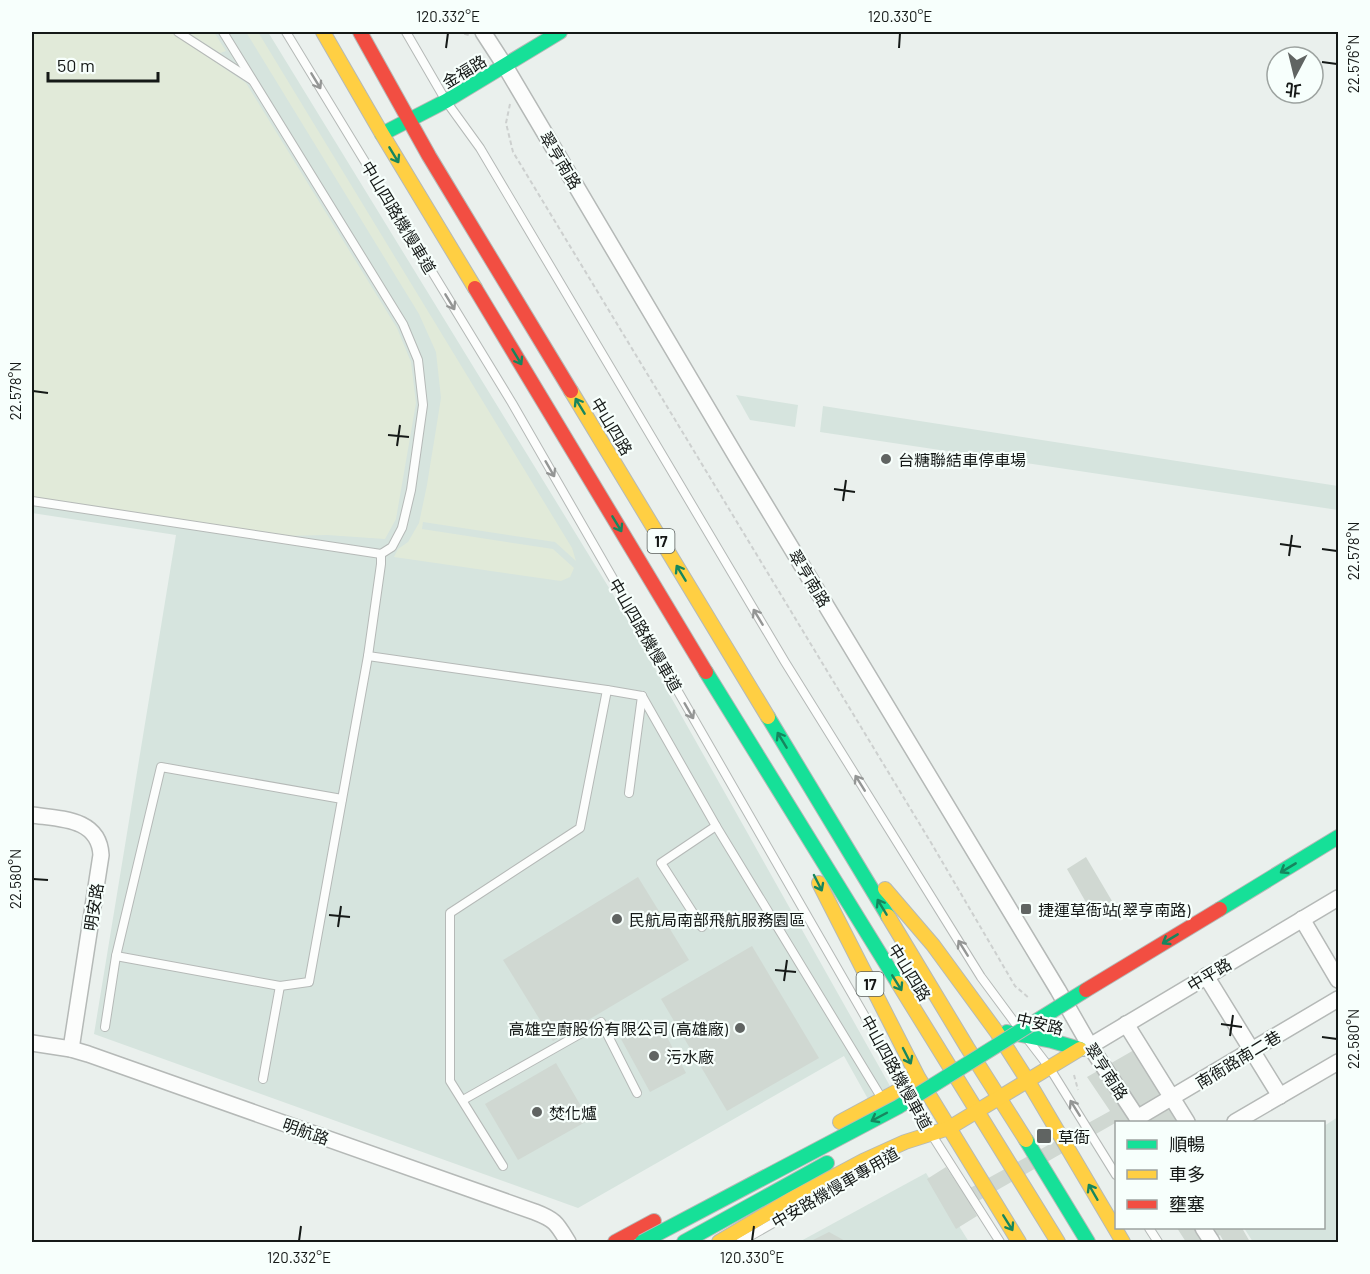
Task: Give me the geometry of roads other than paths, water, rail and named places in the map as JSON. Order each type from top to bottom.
[{"type":"main road","name":"中山四路","points":[[322,32],[734,718],[932,1069],[949,1128],[1019,1242]]},
{"type":"main road","name":"中山四路","points":[[360,32],[429,156],[839,836],[981,1039],[1028,1081],[1115,1228]]},
{"type":"main road","name":"金福路","points":[[382,134],[446,101],[560,32]]},
{"type":"main road","name":"中山四路","points":[[734,718],[813,871],[932,1069],[976,1112],[1058,1242]]},
{"type":"main road","name":"中山四路","points":[[839,836],[933,945],[981,1039],[1000,1097],[1088,1242]]},
{"type":"main road","points":[[642,1242],[898,1107],[1059,1006],[1338,837]]},
{"type":"main road","points":[[910,1118],[1089,1008]]},
{"type":"main road","name":"中安路","points":[[981,1039],[1024,1035],[1080,1050]]},
{"type":"main road","points":[[833,1126],[905,1087],[981,1039]]},
{"type":"main road","name":"中安路","points":[[708,1242],[898,1144],[930,1132],[949,1128],[1080,1050]]},
{"type":"main road","points":[[661,1242],[819,1149]]},
{"type":"main road","points":[[684,1242],[832,1160],[700,1242]]},
{"type":"main road","points":[[615,1242],[758,1166],[695,1219],[652,1242]]},
{"type":"main road","name":"中安路","points":[[719,1242],[772,1210]]},
{"type":"main road","name":"中山四路","points":[[1115,1229],[1123,1242]]},
{"type":"street","name":"翠亨南路","points":[[478,34],[505,66],[731,448],[1046,970],[1080,1050],[1139,1120]]},
{"type":"street","name":"明安路","points":[[32,815],[77,822],[96,835],[101,844],[71,1049]]},
{"type":"street","name":"中平路","points":[[1080,1050],[1338,898]]},
{"type":"street","points":[[1302,919],[1338,980]]},
{"type":"street","points":[[1206,976],[1280,1096]]},
{"type":"street","name":"南衙路南二巷","points":[[1139,1120],[1338,999]]},
{"type":"street","points":[[1126,1024],[1186,1121]]},
{"type":"street","name":"明航路","points":[[32,1043],[71,1049],[535,1212],[557,1224],[568,1242]]},
{"type":"street","points":[[1237,1121],[1338,1062]]},
{"type":"street","points":[[1204,1229],[1212,1242]]},
{"type":"lane","points":[[178,32],[254,81]]},
{"type":"lane","points":[[32,501],[381,554],[392,547],[402,528],[411,490],[423,405],[418,360],[402,324],[223,32]]},
{"type":"lane","name":"中山四路機慢車道","points":[[286,32],[512,403],[930,1132],[1000,1242]]},
{"type":"lane","points":[[406,32],[446,101],[480,148],[804,693],[981,977],[1049,1067],[1115,1173]]},
{"type":"lane","points":[[116,956],[280,986],[309,982],[368,656],[381,554]]},
{"type":"lane","points":[[368,656],[642,696]]},
{"type":"lane","points":[[503,1166],[450,1081],[450,913],[580,828],[607,690]]},
{"type":"lane","points":[[629,793],[642,696]]},
{"type":"lane","points":[[642,696],[716,826],[883,1099]]},
{"type":"lane","points":[[105,1027],[116,956],[161,767],[342,799]]},
{"type":"lane","points":[[702,927],[661,863],[716,826]]},
{"type":"lane","points":[[263,1079],[280,986]]},
{"type":"lane","points":[[463,1101],[601,1022],[637,1093]]},
{"type":"lane","name":"中安路機慢車專用道","points":[[867,1168],[930,1132]]},
{"type":"lane","name":"中安路機慢車專用道","points":[[740,1242],[848,1180]]},
{"type":"lane","points":[[1150,1229],[1158,1242]]},
{"type":"place","name":"台糖聯結車停車場","points":[[886,459]]},
{"type":"place","name":"捷運草衙站(翠亨南路)","points":[[1026,909]]},
{"type":"place","name":"民航局南部飛航服務園區","points":[[617,919]]},
{"type":"place","name":"高雄空廚股份有限公司 (高雄廠)","points":[[740,1028]]},
{"type":"place","name":"污水廠","points":[[654,1056]]},
{"type":"place","name":"焚化爐","points":[[537,1112]]},
{"type":"place","name":"草衙","points":[[1044,1136]]}]
